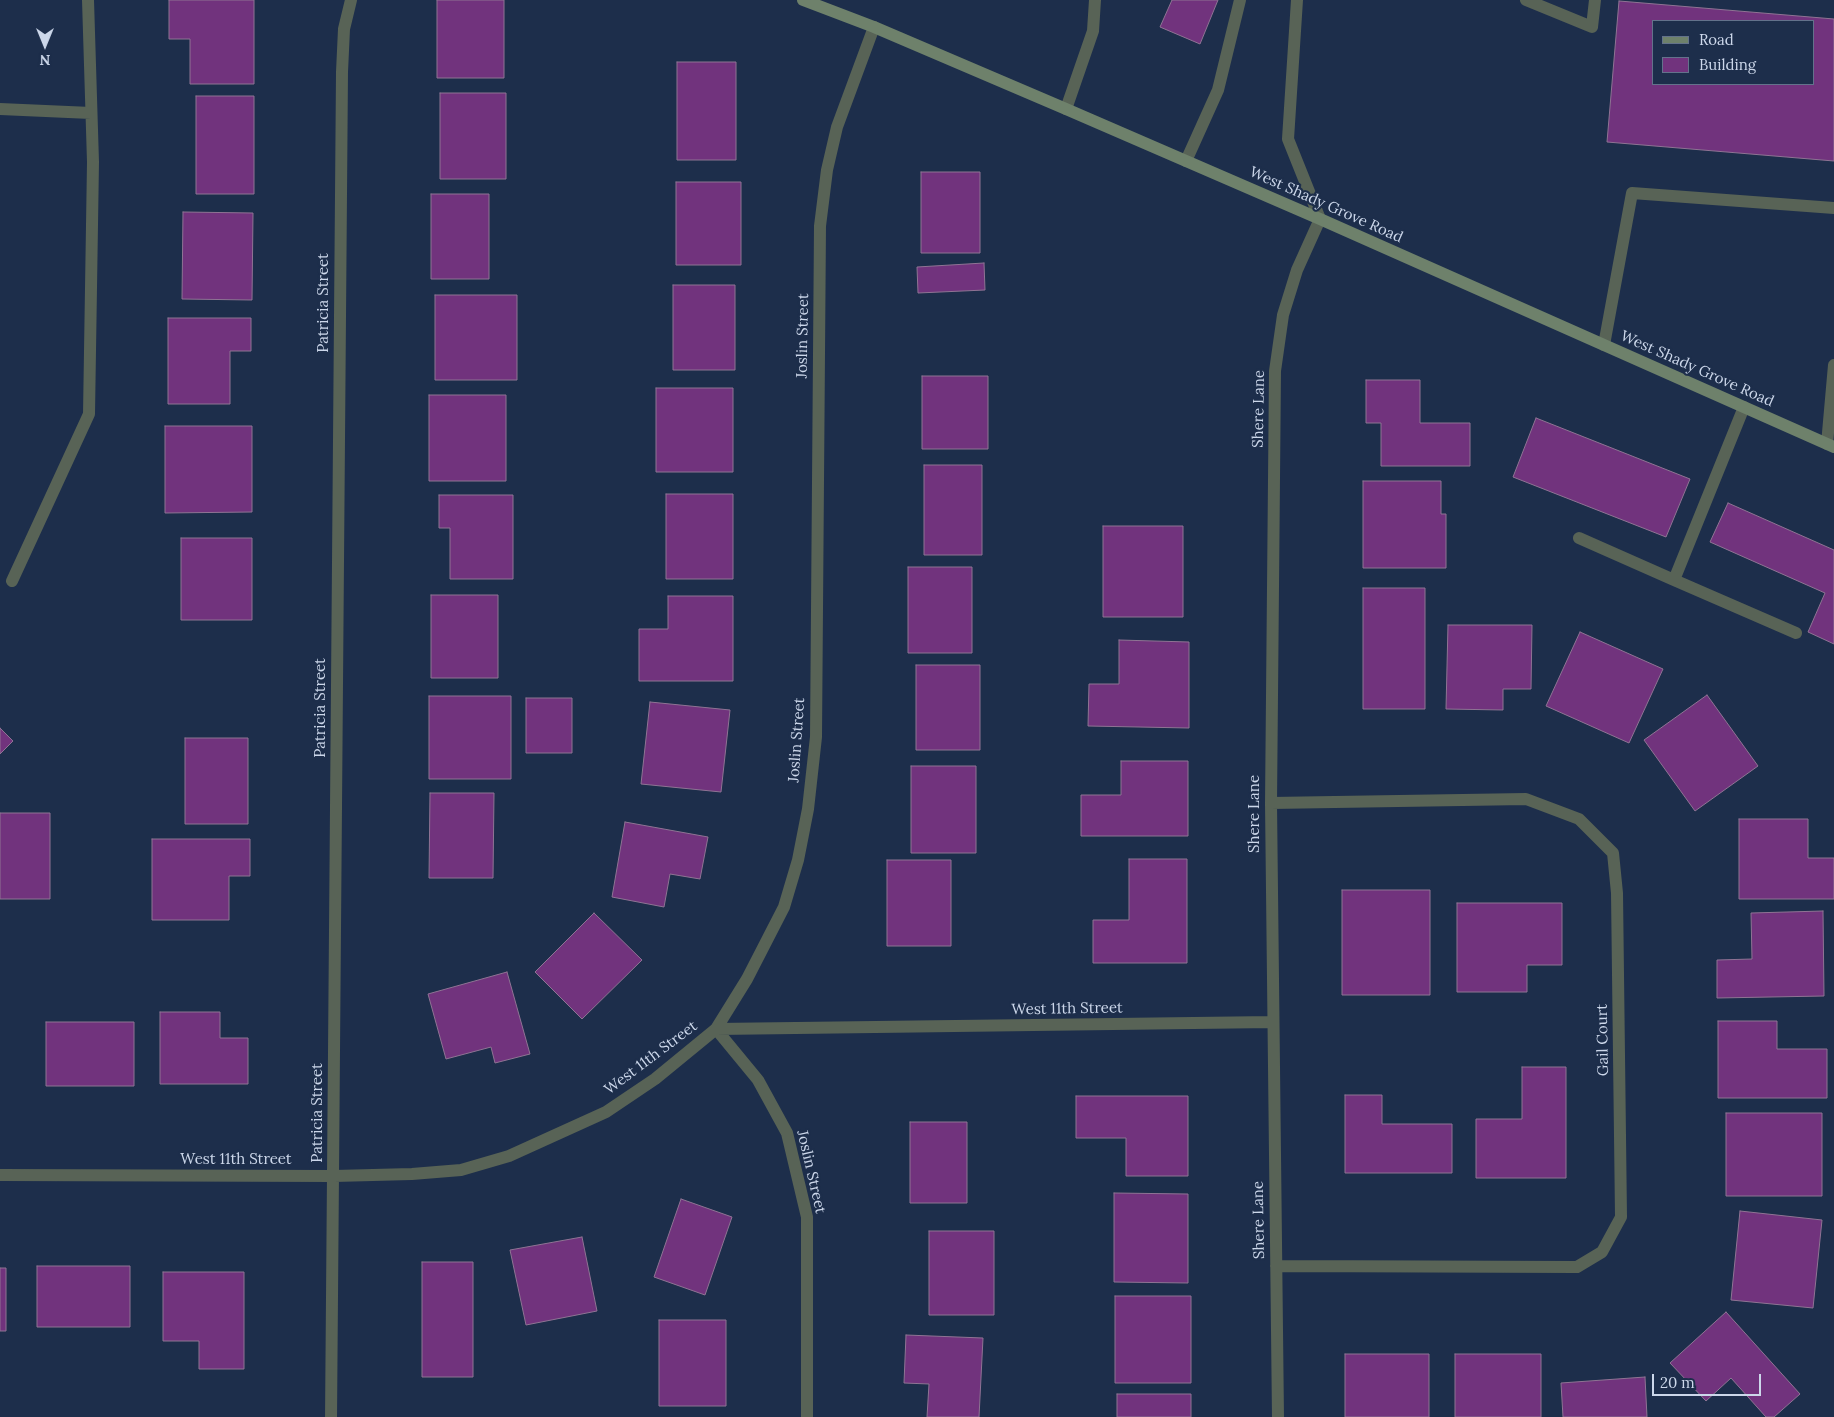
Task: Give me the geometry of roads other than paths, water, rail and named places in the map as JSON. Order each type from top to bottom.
[{"type":"main road","name":"West Shady Grove Road","points":[[803,0],[874,26],[1066,109],[1831,445]]},
{"type":"street","points":[[12,581],[89,414],[92,162],[88,0]]},
{"type":"street","name":"Patricia Street","points":[[331,1417],[342,72],[344,29],[350,0]]},
{"type":"street","points":[[1066,109],[1093,31],[1095,0]]},
{"type":"street","points":[[1186,161],[1218,90],[1240,0]]},
{"type":"street","points":[[1298,0],[1288,139],[1320,220]]},
{"type":"street","points":[[1526,0],[1592,26],[1595,0]]},
{"type":"street","name":"Joslin Street","points":[[807,1417],[807,1217],[787,1133],[758,1080],[716,1029],[747,978],[784,907],[798,860],[808,808],[816,737],[820,226],[827,170],[837,127],[874,26]]},
{"type":"street","points":[[0,109],[91,113]]},
{"type":"street","points":[[1604,345],[1632,193],[1834,208]]},
{"type":"street","name":"Shere Lane","points":[[1278,1417],[1271,803],[1275,371],[1283,315],[1297,270],[1320,220]]},
{"type":"street","points":[[1831,445],[1834,365]]},
{"type":"street","points":[[1674,580],[1744,407]]},
{"type":"street","points":[[1579,538],[1796,633]]},
{"type":"street","name":"Gail Court","points":[[1271,803],[1526,799],[1579,819],[1613,853],[1617,893],[1621,1217],[1602,1252],[1577,1267],[1276,1266]]},
{"type":"street","name":"West 11th Street","points":[[0,1175],[334,1176],[412,1174],[461,1170],[509,1156],[606,1112],[655,1079],[716,1029],[1273,1022]]}]
